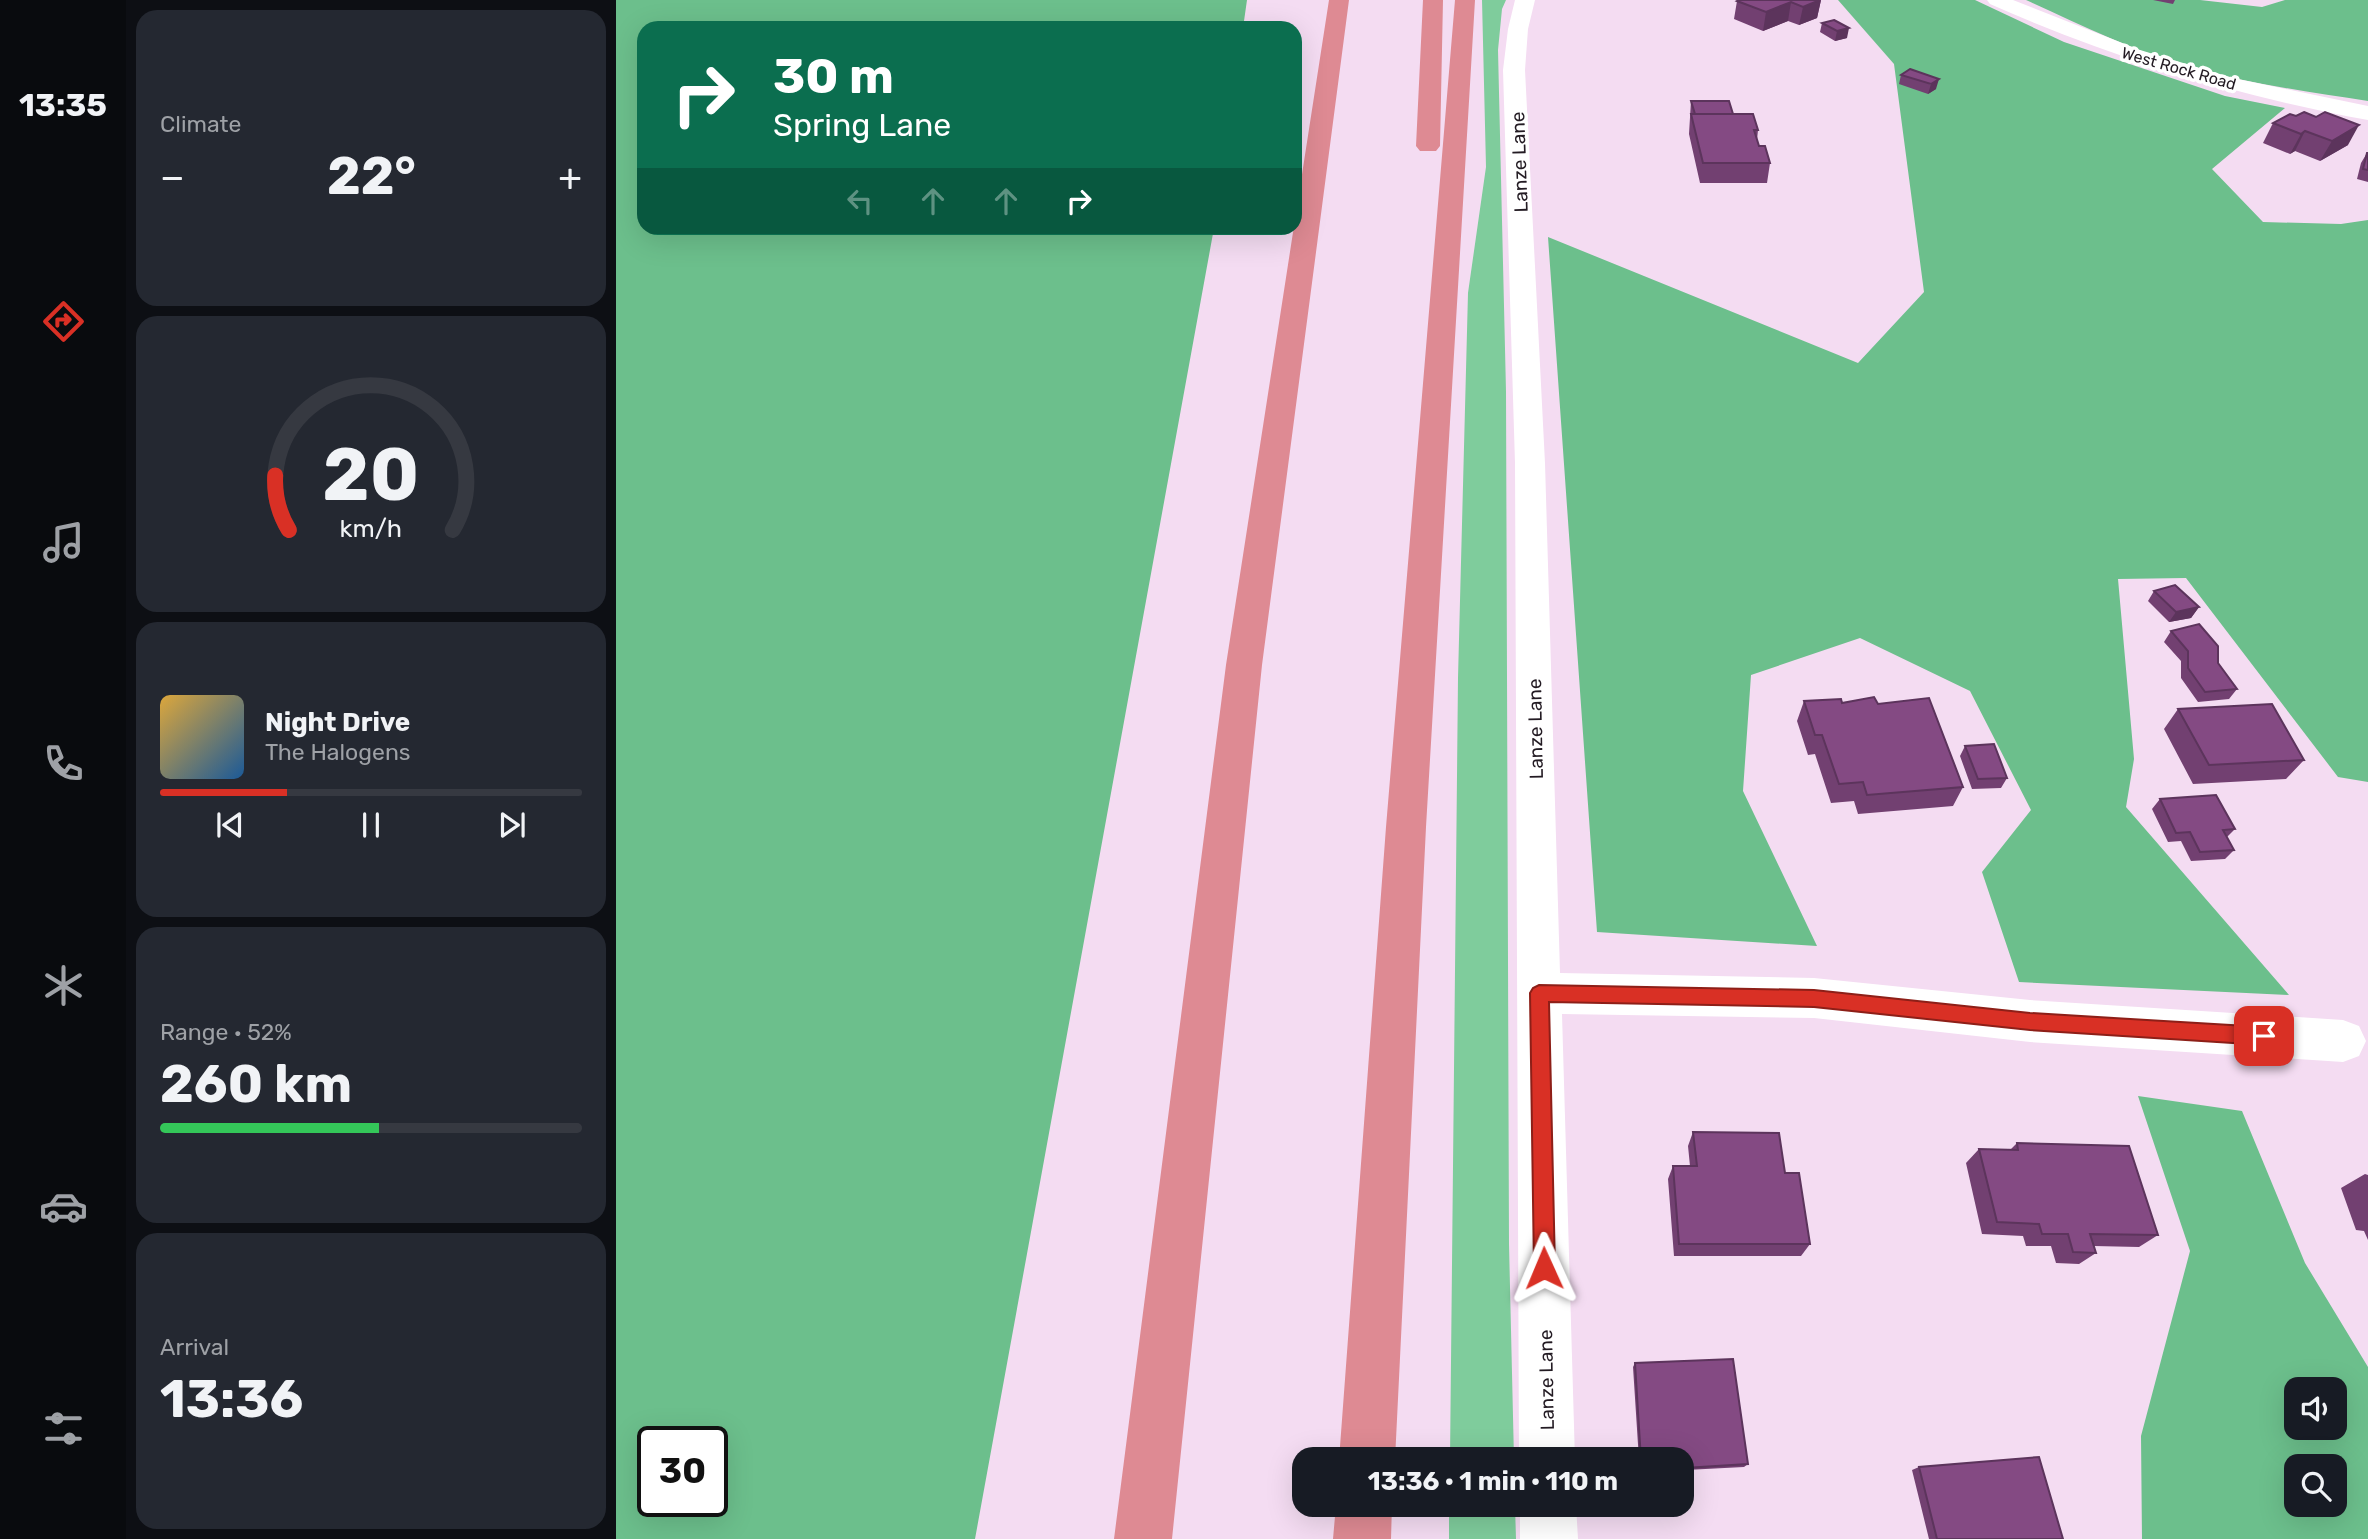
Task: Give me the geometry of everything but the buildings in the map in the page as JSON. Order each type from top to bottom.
[{"type":"highway","points":[[1302,147],[1324,0]]},
{"type":"highway","points":[[1244,666],[1339,0]]},
{"type":"highway","points":[[1406,827],[1433,0]]},
{"type":"highway","points":[[1368,1447],[1406,827],[1465,0]]},
{"type":"highway","points":[[1143,1539],[1244,666],[1280,293],[1289,235]]},
{"type":"highway","points":[[1362,1539],[1363,1517]]},
{"type":"street","name":"Lanze Lane","points":[[1525,0],[1518,29],[1514,70],[1530,463],[1548,1447]]},
{"type":"street","name":"West Rock Road","points":[[1997,0],[2052,25],[2140,58],[2265,92],[2368,113]]},
{"type":"street","points":[[1539,993],[1814,998],[2030,1021],[2343,1041]]},
{"type":"street","points":[[1548,1517],[1549,1539]]},
{"type":"green space","points":[[616,0],[1247,0],[1244,21],[637,21],[637,235],[1213,235],[975,1539],[616,1539]]},
{"type":"green space","points":[[1482,0],[1506,0],[1502,9],[1498,50],[1506,391],[1509,1244],[1514,1447],[1450,1447],[1458,678],[1468,293],[1486,167]]},
{"type":"green space","points":[[1838,0],[1975,0],[2064,42],[2225,96],[2285,108],[2212,169],[2263,222],[2341,224],[2368,220],[2368,782],[2338,777],[2186,578],[2118,579],[2134,759],[2126,807],[2289,995],[2019,982],[1982,872],[2031,810],[1970,691],[1860,638],[1751,675],[1743,791],[1817,946],[1597,932],[1548,237],[1858,363],[1924,292],[1894,64]]},
{"type":"green space","points":[[2026,0],[2200,0],[2262,7],[2285,0],[2368,0],[2368,101],[2255,82],[2168,61]]},
{"type":"green space","points":[[2138,1096],[2242,1111],[2305,1263],[2368,1367],[2368,1539],[2142,1539],[2141,1436],[2190,1251]]},
{"type":"green space","points":[[1449,1517],[1515,1517],[1516,1539],[1449,1539]]},
{"type":"route","points":[[1544,1268],[1539,993],[1814,998],[2030,1021],[2264,1036]]}]
